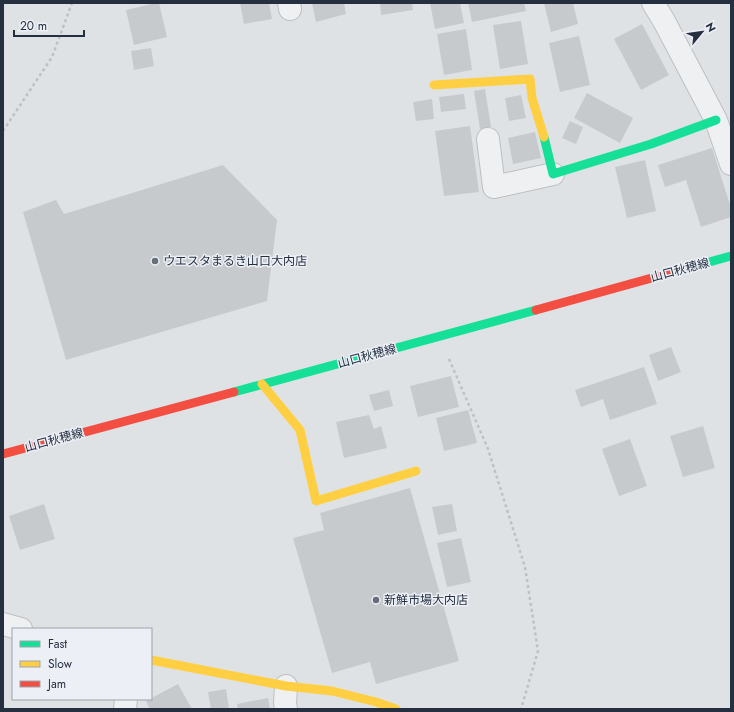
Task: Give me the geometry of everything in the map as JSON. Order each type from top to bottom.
[{"type":"street","points":[[653,3],[716,120],[731,164]]},
{"type":"street","points":[[434,85],[530,79],[532,98],[544,136],[553,174]]},
{"type":"street","points":[[488,139],[494,187],[553,174],[651,144],[716,120]]},
{"type":"street","name":"山口秋穂線","points":[[3,454],[440,337],[731,256]]},
{"type":"street","points":[[262,384],[300,430],[316,500],[416,471]]},
{"type":"street","points":[[3,624],[17,628]]},
{"type":"street","points":[[152,660],[286,686],[332,691],[375,706],[396,709]]},
{"type":"street","points":[[286,686],[286,709]]},
{"type":"path","points":[[3,131],[52,57],[72,3]]},
{"type":"path","points":[[440,337],[488,449],[525,567],[538,651],[521,709]]},
{"type":"building","points":[[159,3],[167,37],[134,45],[126,10]]},
{"type":"building","points":[[240,3],[269,3],[272,19],[244,24]]},
{"type":"building","points":[[312,3],[344,3],[346,14],[316,22]]},
{"type":"building","points":[[380,3],[412,3],[413,10],[381,15]]},
{"type":"building","points":[[430,3],[460,3],[464,23],[435,29]]},
{"type":"building","points":[[468,3],[524,3],[526,11],[472,22]]},
{"type":"building","points":[[544,3],[573,3],[578,24],[551,32]]},
{"type":"building","points":[[521,21],[528,64],[500,69],[493,25]]},
{"type":"building","points":[[642,24],[669,75],[641,90],[614,39]]},
{"type":"building","points":[[466,29],[472,70],[444,75],[437,34]]},
{"type":"building","points":[[579,36],[590,85],[560,92],[549,43]]},
{"type":"building","points":[[151,48],[154,66],[134,70],[131,51]]},
{"type":"building","points":[[485,89],[491,127],[480,129],[474,91]]},
{"type":"building","points":[[587,93],[633,118],[620,143],[574,118]]},
{"type":"building","points":[[464,94],[466,109],[441,112],[439,97]]},
{"type":"building","points":[[521,95],[526,118],[509,121],[505,98]]},
{"type":"building","points":[[432,99],[434,119],[416,121],[413,102]]},
{"type":"building","points":[[570,121],[583,127],[576,144],[562,138]]},
{"type":"building","points":[[470,126],[479,192],[444,196],[435,131]]},
{"type":"building","points":[[535,132],[541,158],[513,164],[508,138]]},
{"type":"building","points":[[712,148],[731,208],[731,217],[701,227],[686,180],[665,187],[658,165]]},
{"type":"building","points":[[645,160],[656,211],[627,218],[615,167]]},
{"type":"building","name":"ウエスタまるき山口大内店","points":[[223,165],[277,220],[267,301],[66,360],[23,212],[56,200],[64,214]]},
{"type":"building","points":[[671,347],[681,372],[658,381],[649,355]]},
{"type":"building","points":[[644,367],[657,404],[610,420],[603,399],[581,407],[575,390]]},
{"type":"building","points":[[451,376],[459,407],[418,417],[410,386]]},
{"type":"building","points":[[389,390],[393,406],[374,411],[369,395]]},
{"type":"building","points":[[468,410],[477,443],[444,451],[436,418]]},
{"type":"building","points":[[369,415],[374,429],[381,426],[387,448],[344,458],[336,422]]},
{"type":"building","points":[[703,426],[715,468],[683,477],[670,436]]},
{"type":"building","points":[[630,439],[647,486],[619,496],[602,449]]},
{"type":"building","name":"新鮮市場大内店","points":[[410,488],[459,661],[376,684],[370,662],[332,673],[293,538],[324,530],[320,513]]},
{"type":"building","points":[[44,504],[55,539],[20,550],[9,516]]},
{"type":"building","points":[[452,504],[457,531],[438,535],[432,507]]},
{"type":"building","points":[[461,538],[471,582],[447,587],[437,543]]},
{"type":"building","points":[[178,684],[192,709],[150,709],[146,701],[152,700],[152,698]]},
{"type":"building","points":[[226,689],[229,709],[211,709],[208,692]]},
{"type":"building","points":[[268,698],[270,709],[238,709],[237,704]]},
{"type":"traffic: fast","points":[[544,137],[553,174],[651,144],[716,120]]},
{"type":"traffic: fast","points":[[677,271],[731,256]]},
{"type":"traffic: fast","points":[[234,392],[536,310]]},
{"type":"traffic: slow","points":[[434,85],[530,79],[532,98],[544,137]]},
{"type":"traffic: slow","points":[[262,384],[300,430],[316,501],[416,471]]},
{"type":"traffic: slow","points":[[152,660],[286,686],[332,691],[376,702],[396,709]]},
{"type":"traffic: jam","points":[[536,310],[677,271]]},
{"type":"traffic: jam","points":[[3,454],[234,392]]},
{"type":"place","name":"ウエスタまるき山口大内店","points":[[155,261]]},
{"type":"place","name":"新鮮市場大内店","points":[[376,600]]}]
